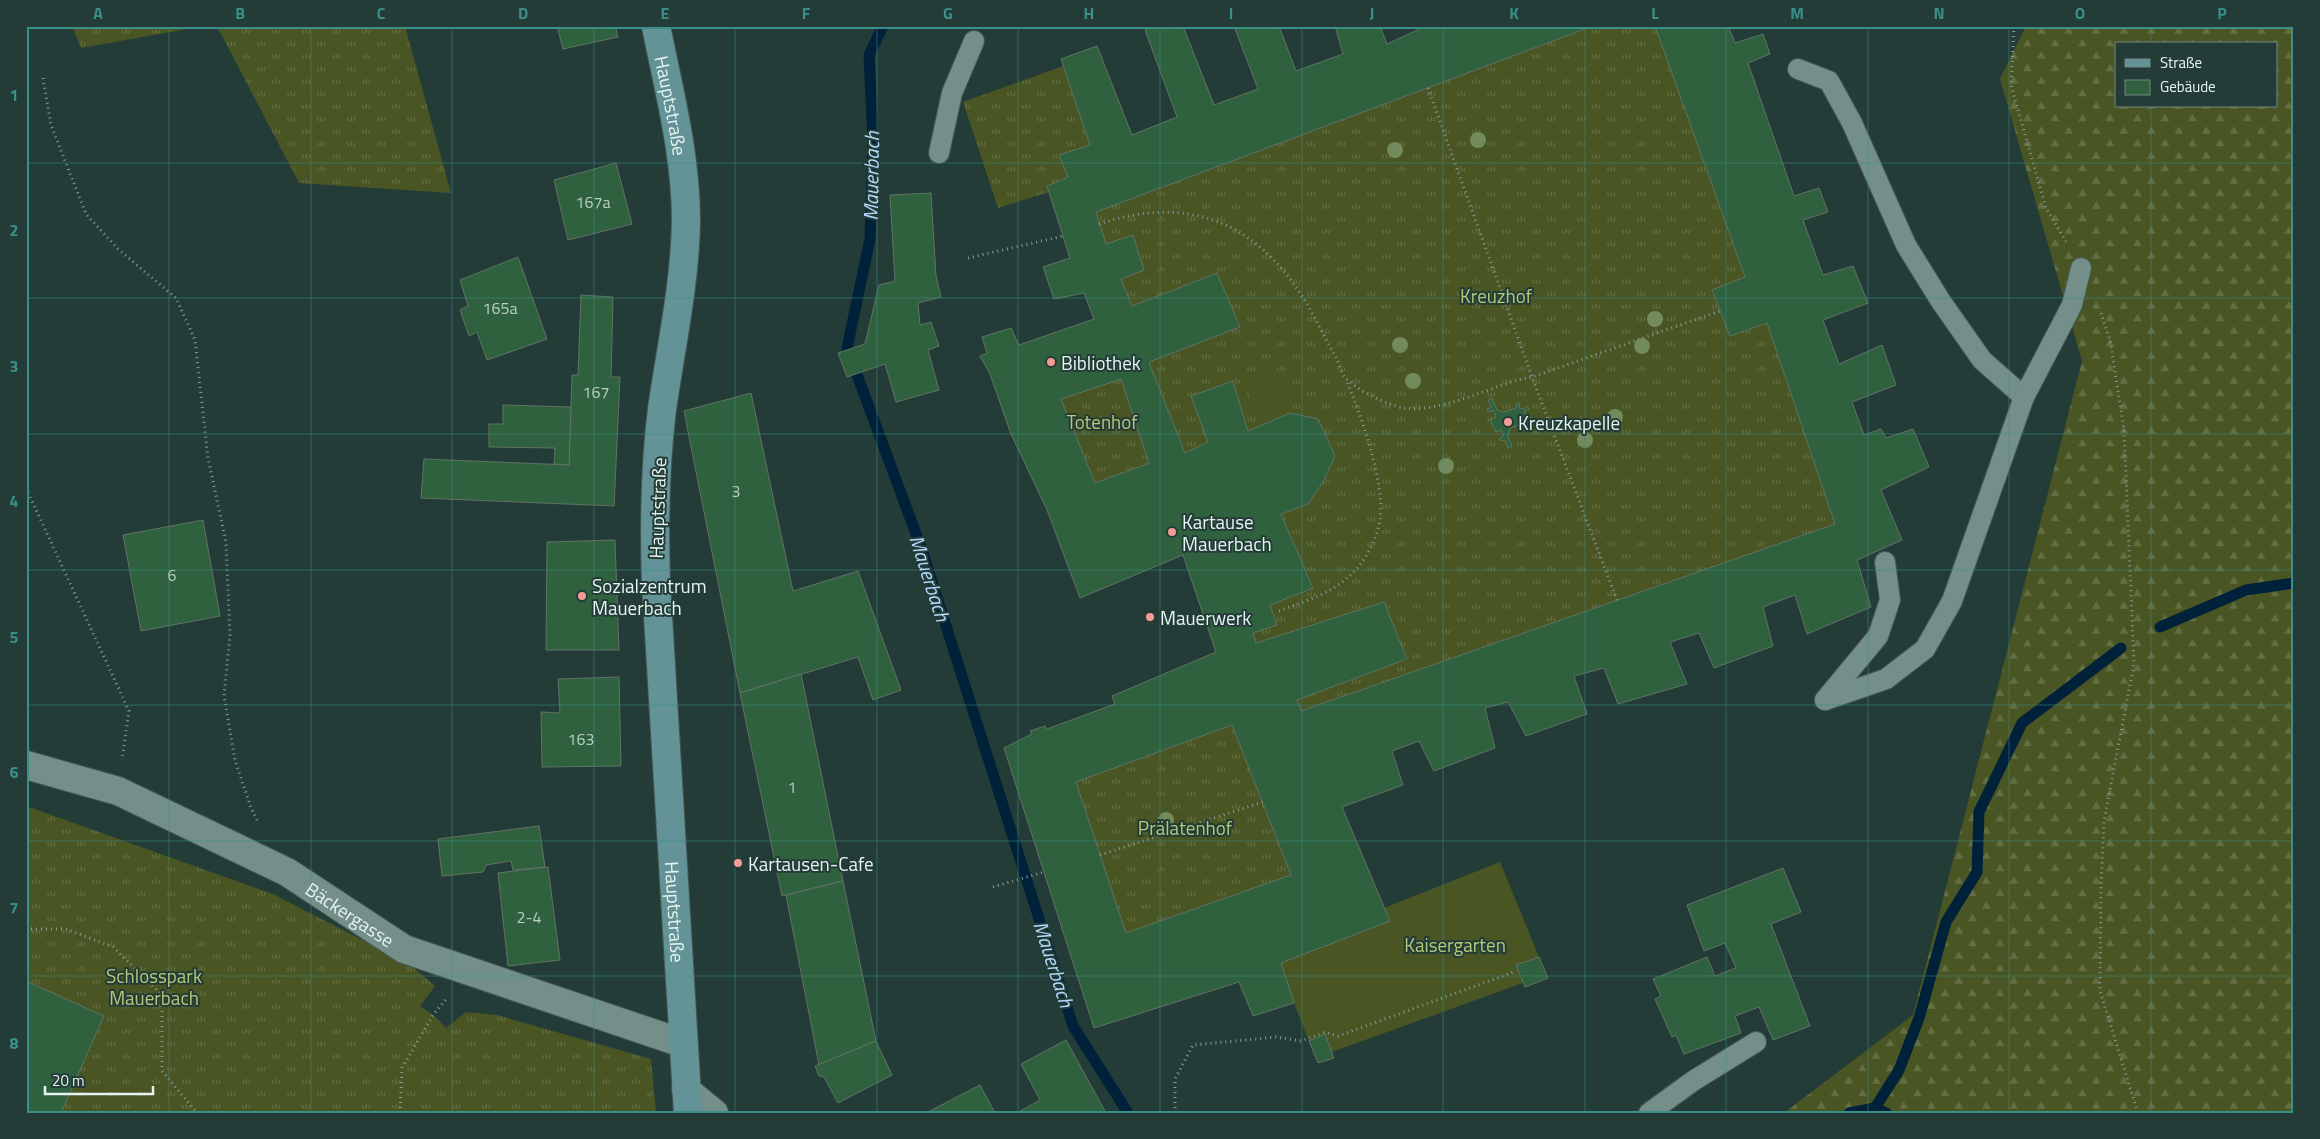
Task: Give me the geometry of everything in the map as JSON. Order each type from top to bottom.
[{"type":"main road","name":"Hauptstraße","points":[[656,26],[681,150],[686,221],[679,294],[662,412],[654,528],[682,1043],[687,1102]]},
{"type":"street","name":"Bäckergasse","points":[[26,765],[118,791],[287,872],[404,949],[682,1043]]},
{"type":"street","points":[[687,1102],[714,1113]]},
{"type":"lane","points":[[939,153],[952,94],[974,41]]},
{"type":"lane","points":[[1798,69],[1829,81],[1852,123],[1906,245],[1940,300],[1982,360],[2024,397]]},
{"type":"lane","points":[[1885,562],[1890,600],[1878,636],[1825,700],[1886,679],[1925,649],[1952,601],[2024,397],[2072,305],[2081,268]]},
{"type":"lane","points":[[1649,1113],[1693,1081],[1756,1042]]},
{"type":"path","points":[[2014,26],[2011,85],[2046,208],[2081,268],[2110,340],[2124,429],[2134,664],[2104,821],[2100,991],[2138,1113]]},
{"type":"path","points":[[43,78],[51,125],[86,214],[118,249],[176,298],[195,340],[208,458],[226,542],[230,635],[224,696],[234,760],[250,808],[260,824]]},
{"type":"path","points":[[1428,88],[1532,377],[1617,600]]},
{"type":"path","points":[[1099,224],[1123,216],[1159,211],[1201,216],[1236,230],[1270,255],[1302,296],[1345,378],[1364,430],[1378,487],[1380,519],[1371,549],[1348,578],[1324,593],[1279,611]]},
{"type":"path","points":[[968,258],[1063,236]]},
{"type":"path","points":[[1345,378],[1374,398],[1403,408],[1428,409],[1532,377],[1720,312]]},
{"type":"path","points":[[26,488],[129,711],[118,791]]},
{"type":"path","points":[[1100,855],[1263,802]]},
{"type":"path","points":[[993,887],[1044,872]]},
{"type":"path","points":[[26,929],[66,930],[113,947],[162,995],[162,1071],[196,1113]]},
{"type":"path","points":[[400,1113],[402,1068],[433,1015],[470,971]]},
{"type":"path","points":[[1175,1113],[1175,1080],[1193,1044],[1276,1037],[1301,1040],[1325,1032],[1338,1036],[1514,972]]},
{"type":"green space","points":[[72,26],[204,26],[81,48]]},
{"type":"green space","points":[[217,26],[405,26],[451,193],[299,183]]},
{"type":"green space","name":"Kreuzhof","points":[[1593,26],[1655,26],[1745,277],[1712,291],[1730,336],[1767,323],[1835,524],[1301,711],[1297,700],[1407,659],[1384,602],[1256,643],[1253,633],[1277,625],[1270,605],[1313,587],[1281,514],[1308,504],[1322,484],[1335,456],[1318,419],[1290,413],[1248,431],[1233,382],[1191,396],[1208,442],[1185,453],[1149,362],[1240,327],[1216,273],[1132,306],[1121,279],[1144,270],[1133,235],[1106,244],[1096,212]]},
{"type":"green space","points":[[2026,26],[2294,26],[2294,1113],[1784,1113],[1913,1015],[2082,361],[2000,79]]},
{"type":"green space","points":[[1063,66],[1090,145],[1068,177],[1048,186],[1049,192],[998,208],[963,102]]},
{"type":"green space","points":[[1277,372],[1290,403],[1259,417],[1246,386]]},
{"type":"green space","name":"Totenhof","points":[[1121,379],[1149,463],[1095,483],[1061,399]]},
{"type":"green space","name":"Prälatenhof","points":[[1232,725],[1291,875],[1126,933],[1076,782]]},
{"type":"green space","name":"Schlosspark Mauerbach","points":[[26,806],[273,894],[409,964],[435,986],[420,1006],[433,1015],[446,1028],[466,1012],[497,1015],[651,1059],[656,1113],[26,1113]]},
{"type":"green space","name":"Kaisergarten","points":[[1500,862],[1539,957],[1516,965],[1523,983],[1332,1052],[1325,1034],[1309,1041],[1281,963],[1389,921],[1384,908]]},
{"type":"building","points":[[557,26],[615,26],[618,37],[563,49]]},
{"type":"building","name":"Kartause Mauerbach","points":[[1154,26],[1183,26],[1214,105],[1258,89],[1234,26],[1279,26],[1296,71],[1343,54],[1335,26],[1380,26],[1387,44],[1426,26],[1593,26],[1096,212],[1106,244],[1133,235],[1144,270],[1121,279],[1132,306],[1217,273],[1240,327],[1149,362],[1185,453],[1208,442],[1191,396],[1233,381],[1248,431],[1290,413],[1318,419],[1335,456],[1322,484],[1308,504],[1281,514],[1313,588],[1270,605],[1277,625],[1253,633],[1256,643],[1384,602],[1407,659],[1297,700],[1301,711],[1835,524],[1767,323],[1730,336],[1712,290],[1745,277],[1655,26],[1728,26],[1735,43],[1763,34],[1770,54],[1748,63],[1794,196],[1819,188],[1828,212],[1803,220],[1823,275],[1853,266],[1868,303],[1823,320],[1839,364],[1882,345],[1896,385],[1852,402],[1864,435],[1881,429],[1886,438],[1913,429],[1929,467],[1881,490],[1902,540],[1857,560],[1871,607],[1807,634],[1795,595],[1763,607],[1773,646],[1714,668],[1699,633],[1670,642],[1687,684],[1618,704],[1604,668],[1574,676],[1587,714],[1526,736],[1508,702],[1485,708],[1495,748],[1434,771],[1419,741],[1392,751],[1403,785],[1342,807],[1390,921],[1281,963],[1294,1003],[1253,1016],[1239,982],[1094,1028],[1004,748],[1032,734],[1030,731],[1045,726],[1047,729],[1115,704],[1112,696],[1216,652],[1183,555],[1080,598],[1047,510],[1011,434],[990,374],[980,356],[987,353],[982,337],[1011,328],[1019,345],[1094,319],[1084,293],[1054,299],[1043,267],[1070,258],[1047,186],[1068,177],[1059,155],[1090,145],[1061,59],[1097,46],[1132,135],[1177,117],[1145,30]],"holes":[[[1121,379],[1149,463],[1095,483],[1061,399]],[[1232,725],[1291,875],[1126,933],[1076,782]]]},
{"type":"building","points":[[616,163],[632,224],[568,240],[554,180]]},
{"type":"building","points":[[931,193],[936,276],[941,297],[918,303],[920,325],[931,322],[939,346],[928,350],[939,390],[896,402],[885,364],[847,377],[838,353],[865,344],[879,285],[895,281],[890,195]]},
{"type":"building","points":[[518,257],[547,339],[487,360],[477,332],[469,336],[460,310],[468,306],[460,280]]},
{"type":"building","points":[[581,295],[613,297],[611,377],[620,377],[614,506],[421,498],[424,459],[569,465],[572,375],[578,375]]},
{"type":"building","points":[[751,393],[793,591],[858,571],[901,690],[873,700],[858,657],[740,693],[684,411]]},
{"type":"building","name":"Kreuzkapelle","points":[[1492,398],[1497,410],[1504,412],[1516,408],[1517,403],[1520,403],[1519,408],[1523,409],[1527,406],[1529,409],[1524,411],[1527,416],[1530,415],[1531,417],[1525,421],[1528,427],[1525,428],[1522,424],[1510,428],[1508,436],[1512,446],[1508,448],[1505,440],[1501,441],[1499,439],[1504,436],[1501,430],[1496,432],[1490,420],[1496,417],[1493,410],[1489,412],[1487,409],[1492,407],[1488,400]]},
{"type":"building","points":[[503,405],[571,407],[569,465],[554,464],[555,448],[489,447],[489,424],[503,424]]},
{"type":"building","points":[[203,520],[220,616],[141,631],[123,535]]},
{"type":"building","name":"Sozialzentrum Mauerbach","points":[[615,540],[619,650],[546,650],[547,542]]},
{"type":"building","points":[[801,674],[843,881],[782,896],[740,693]]},
{"type":"building","points":[[619,677],[621,766],[542,767],[541,712],[560,713],[558,679]]},
{"type":"building","points":[[539,826],[545,867],[513,870],[511,861],[486,865],[483,872],[442,876],[438,839]]},
{"type":"building","points":[[548,867],[560,960],[508,966],[498,873]]},
{"type":"building","points":[[1783,868],[1801,912],[1771,924],[1810,1026],[1773,1040],[1759,1007],[1735,1016],[1741,1033],[1684,1054],[1676,1035],[1672,1037],[1655,999],[1661,996],[1653,979],[1707,957],[1715,976],[1736,968],[1725,943],[1704,951],[1687,905]]},
{"type":"building","points":[[843,881],[876,1041],[819,1065],[786,895]]},
{"type":"building","points":[[1539,957],[1548,978],[1525,987],[1516,965]]},
{"type":"building","name":"Schlosspark Mauerbach","points":[[26,981],[104,1016],[61,1113],[26,1113]]},
{"type":"building","points":[[1325,1034],[1334,1058],[1318,1063],[1309,1041]]},
{"type":"building","points":[[1066,1040],[1106,1113],[1017,1113],[1040,1100],[1021,1064]]},
{"type":"building","points":[[876,1041],[892,1075],[838,1103],[824,1077],[819,1076],[815,1066]]},
{"type":"building","points":[[980,1085],[995,1113],[926,1113]]},
{"type":"waterway","name":"Mauerbach","points":[[883,26],[869,55],[873,142],[870,239],[847,348],[921,547],[1073,1026],[1128,1113]]},
{"type":"waterway","points":[[2160,627],[2246,590],[2294,583]]},
{"type":"waterway","points":[[1875,1108],[1899,1070],[1919,1018],[1946,922],[1977,872],[1979,812],[2022,723],[2121,648]]},
{"type":"waterway","points":[[1849,1113],[1875,1108],[1886,1113]]},
{"type":"place","name":"Bibliothek","points":[[1051,362]]},
{"type":"place","name":"Kreuzkapelle","points":[[1508,422]]},
{"type":"place","name":"Kartause Mauerbach","points":[[1172,532]]},
{"type":"place","name":"Sozialzentrum Mauerbach","points":[[582,596]]},
{"type":"place","name":"Mauerwerk","points":[[1150,617]]},
{"type":"place","name":"Kartausen-Cafe","points":[[738,863]]}]
